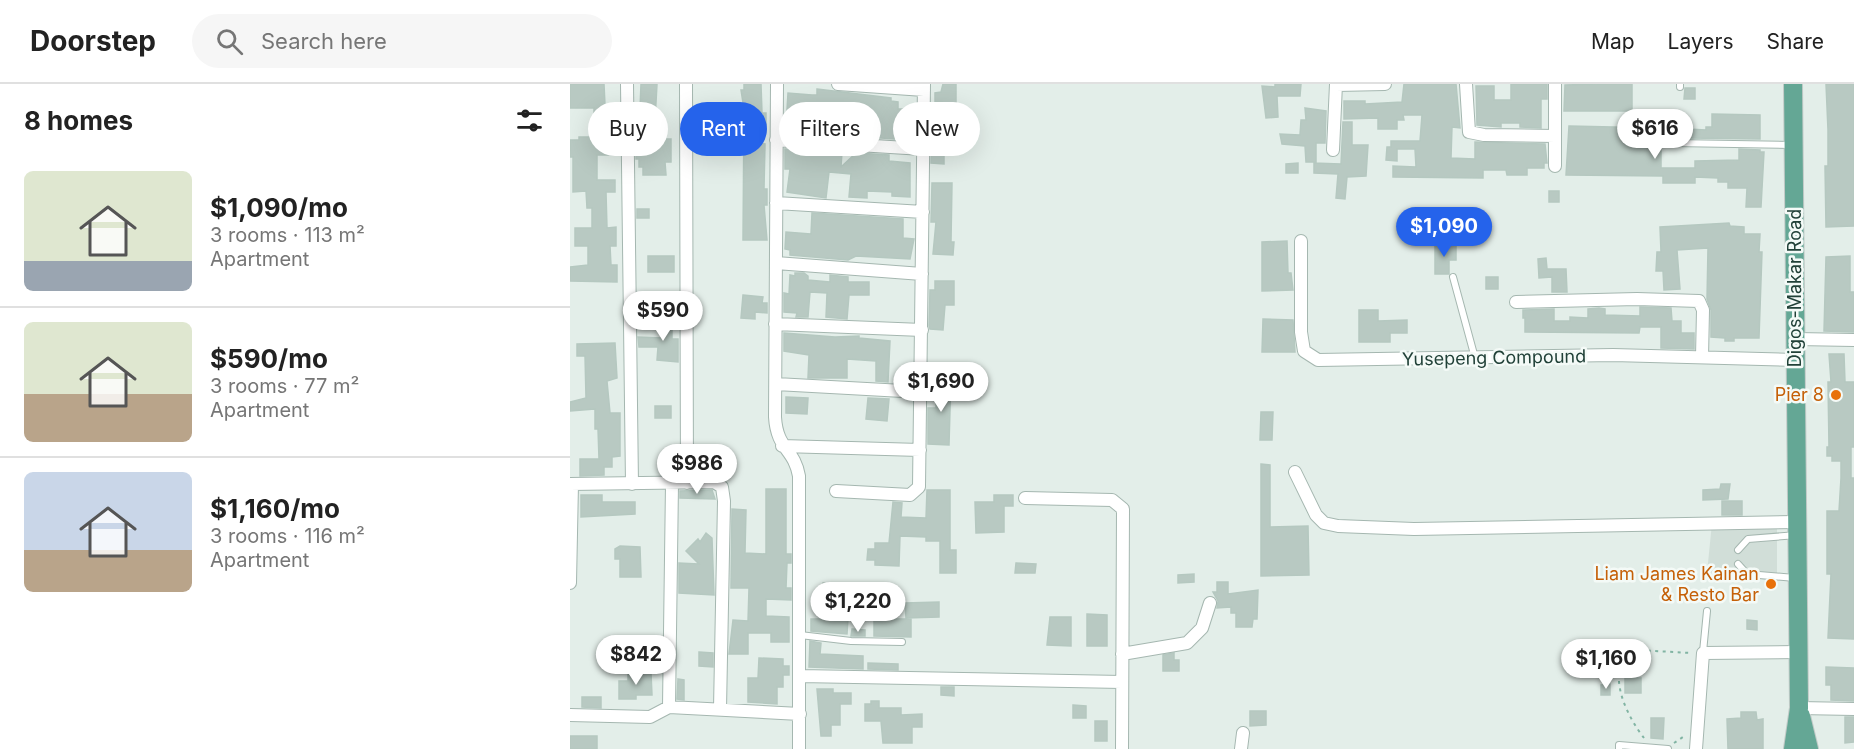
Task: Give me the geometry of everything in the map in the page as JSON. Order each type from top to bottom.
[{"type":"main road","name":"Digos-Makar Road","points":[[1793,84],[1798,652],[1798,708],[1793,749]]},
{"type":"main road","name":"Digos-Makar Road","points":[[1798,708],[1809,749]]},
{"type":"street","points":[[627,84],[632,484]]},
{"type":"street","points":[[686,84],[687,483]]},
{"type":"street","points":[[777,84],[776,432],[782,446],[794,457],[799,476],[800,749]]},
{"type":"street","points":[[838,84],[924,87],[924,102]]},
{"type":"street","points":[[1333,150],[1336,84],[1385,84]]},
{"type":"street","points":[[1466,84],[1469,132],[1484,135],[1555,136]]},
{"type":"street","points":[[1554,166],[1555,84]]},
{"type":"street","points":[[776,140],[893,147]]},
{"type":"street","points":[[836,491],[910,495],[919,487],[923,156]]},
{"type":"street","points":[[776,203],[923,212]]},
{"type":"street","name":"Yusepeng Compound","points":[[1302,241],[1304,351],[1318,360],[1613,355],[1796,360]]},
{"type":"street","points":[[776,262],[922,274]]},
{"type":"street","points":[[1516,302],[1636,299],[1698,301],[1703,310],[1702,357]]},
{"type":"street","points":[[775,324],[922,330]]},
{"type":"street","points":[[1796,339],[1854,340]]},
{"type":"street","points":[[776,384],[921,392]]},
{"type":"street","points":[[782,446],[920,450]]},
{"type":"street","points":[[1295,472],[1316,515],[1324,523],[1338,526],[1414,529],[1797,528]]},
{"type":"street","points":[[570,583],[571,484],[714,482],[719,484],[723,491],[720,709]]},
{"type":"street","points":[[669,707],[672,484]]},
{"type":"street","points":[[1025,498],[1112,500],[1123,509],[1122,749]]},
{"type":"street","points":[[1122,654],[1187,643],[1202,628],[1210,603]]},
{"type":"street","points":[[1696,749],[1703,653],[1798,652]]},
{"type":"street","points":[[800,676],[1122,682]]},
{"type":"street","points":[[570,715],[650,717],[669,707],[800,714]]},
{"type":"street","points":[[1798,708],[1854,709]]},
{"type":"street","points":[[1241,749],[1244,733]]},
{"type":"lane","points":[[1673,143],[1794,145]]},
{"type":"lane","points":[[1453,276],[1475,359]]},
{"type":"lane","points":[[1738,550],[1748,539],[1797,528]]},
{"type":"lane","points":[[1738,564],[1747,574],[1797,579]]},
{"type":"lane","points":[[1703,653],[1707,611]]},
{"type":"lane","points":[[800,635],[851,641],[902,642]]},
{"type":"lane","points":[[1619,749],[1619,745],[1670,746]]},
{"type":"path","points":[[1646,742],[1627,713],[1621,697],[1619,681],[1622,663],[1635,650],[1703,653]]},
{"type":"path","points":[[1670,746],[1682,739],[1697,725]]},
{"type":"shaded area","points":[[1712,523],[1777,525],[1777,581],[1707,573]]},
{"type":"building","points":[[570,84],[604,84],[605,102],[588,102],[588,108],[570,108]]},
{"type":"building","points":[[641,84],[657,84],[656,102],[640,102]]},
{"type":"building","points":[[744,84],[761,84],[762,102],[743,102],[741,90],[744,90]]},
{"type":"building","points":[[943,84],[956,84],[956,102],[935,102],[935,93],[941,92]]},
{"type":"building","points":[[1275,84],[1301,84],[1300,96],[1277,96],[1278,117],[1266,118],[1262,86],[1275,87]]},
{"type":"building","points":[[1404,84],[1456,84],[1460,128],[1452,127],[1451,158],[1475,159],[1475,142],[1545,144],[1547,163],[1544,163],[1544,168],[1527,168],[1527,175],[1507,175],[1506,170],[1483,170],[1483,178],[1393,177],[1393,166],[1416,167],[1415,149],[1397,149],[1397,161],[1386,160],[1387,147],[1391,147],[1391,141],[1420,141],[1422,115],[1403,115],[1404,120],[1397,120],[1397,129],[1378,129],[1378,118],[1344,119],[1344,101],[1365,101],[1365,104],[1402,102]]},
{"type":"building","points":[[1511,84],[1547,84],[1547,99],[1541,99],[1541,128],[1520,127],[1520,123],[1501,123],[1501,127],[1477,125],[1476,86],[1494,86],[1494,100],[1511,100]]},
{"type":"building","points":[[1632,84],[1632,111],[1564,111],[1565,85]]},
{"type":"building","points":[[1826,84],[1854,84],[1854,226],[1826,227],[1825,166],[1828,166],[1828,130]]},
{"type":"building","points":[[1685,88],[1695,88],[1695,99],[1684,99]]},
{"type":"building","points":[[817,89],[891,98],[891,101],[898,102],[893,102],[893,139],[881,138],[881,102],[787,102],[788,93],[817,95]]},
{"type":"building","points":[[1305,108],[1326,111],[1325,143],[1316,143],[1316,162],[1306,162],[1305,146],[1282,144],[1280,134],[1300,135],[1301,120],[1306,120]]},
{"type":"building","points":[[1712,114],[1760,115],[1760,139],[1688,138],[1689,129],[1706,130],[1706,127],[1712,127]]},
{"type":"building","points":[[1343,122],[1352,122],[1352,145],[1368,145],[1366,176],[1347,177],[1345,199],[1336,198],[1338,174],[1314,173],[1314,163],[1341,164]]},
{"type":"building","points":[[1569,126],[1658,128],[1657,147],[1661,147],[1661,168],[1695,168],[1695,161],[1739,160],[1739,149],[1760,150],[1764,152],[1761,207],[1746,207],[1747,188],[1728,188],[1728,182],[1718,182],[1718,178],[1695,177],[1695,183],[1663,183],[1663,176],[1566,175]]},
{"type":"building","points":[[579,137],[588,137],[588,156],[597,156],[597,180],[615,180],[615,192],[606,192],[607,228],[616,227],[616,246],[610,246],[611,265],[617,265],[617,282],[570,281],[570,267],[588,265],[588,246],[575,246],[575,228],[592,228],[592,208],[587,208],[586,191],[573,192],[573,157],[570,157],[570,140],[579,140]]},
{"type":"building","points":[[668,139],[671,139],[671,162],[665,162],[666,175],[643,175],[643,167],[639,167],[639,159],[636,159],[636,156],[668,156]]},
{"type":"building","points":[[889,155],[889,161],[910,163],[910,197],[892,196],[892,192],[867,191],[867,198],[849,197],[851,174],[829,172],[826,198],[787,192],[790,169],[785,169],[785,156],[842,156],[841,167],[853,156]]},
{"type":"building","points":[[744,156],[765,156],[764,189],[767,189],[767,205],[764,205],[767,240],[743,240]]},
{"type":"building","points":[[931,156],[944,156],[944,164],[931,163]]},
{"type":"building","points":[[1298,163],[1298,173],[1286,173],[1286,164]]},
{"type":"building","points":[[932,183],[952,183],[951,242],[954,242],[953,255],[933,254],[936,222],[931,222]]},
{"type":"building","points":[[1549,191],[1559,191],[1559,202],[1549,202]]},
{"type":"building","points":[[637,209],[649,209],[649,218],[637,218]]},
{"type":"building","points":[[812,213],[903,219],[903,238],[914,239],[910,259],[856,256],[848,260],[790,255],[790,250],[785,249],[786,232],[811,234]]},
{"type":"building","points":[[1729,223],[1730,226],[1744,227],[1744,234],[1760,234],[1759,252],[1762,252],[1759,338],[1734,338],[1734,341],[1725,341],[1725,338],[1711,337],[1711,310],[1707,299],[1708,248],[1677,250],[1680,289],[1664,290],[1663,271],[1656,271],[1657,252],[1661,252],[1660,227]]},
{"type":"building","points":[[1287,241],[1288,273],[1291,273],[1293,290],[1262,291],[1262,242]]},
{"type":"building","points":[[1435,245],[1456,245],[1456,260],[1449,260],[1449,274],[1435,274]]},
{"type":"building","points":[[648,256],[674,256],[674,272],[648,272]]},
{"type":"building","points":[[1850,256],[1850,292],[1854,292],[1854,332],[1824,331],[1826,257]]},
{"type":"building","points":[[1546,258],[1547,269],[1566,269],[1567,292],[1552,292],[1552,277],[1539,278],[1538,259]]},
{"type":"building","points":[[795,273],[804,273],[808,276],[808,280],[830,282],[830,275],[848,277],[848,282],[869,282],[869,295],[849,295],[847,319],[826,317],[827,293],[810,292],[808,317],[796,317],[797,313],[784,312],[784,293],[789,294],[790,275],[795,276]]},
{"type":"building","points":[[1486,277],[1498,277],[1498,289],[1486,289]]},
{"type":"building","points":[[935,281],[954,281],[954,305],[945,305],[943,330],[930,329],[929,326],[930,290],[935,290]]},
{"type":"building","points":[[743,295],[763,297],[762,303],[767,303],[767,313],[755,312],[755,319],[741,318]]},
{"type":"building","points":[[1640,307],[1671,308],[1672,321],[1681,321],[1681,333],[1694,333],[1694,349],[1661,348],[1661,327],[1640,327],[1639,333],[1525,332],[1523,310],[1554,309],[1554,321],[1570,321],[1570,317],[1588,318],[1588,309],[1599,308],[1605,309],[1605,315],[1640,316]]},
{"type":"building","points":[[1359,310],[1378,310],[1378,321],[1407,320],[1407,333],[1390,333],[1390,342],[1359,342]]},
{"type":"building","points":[[662,315],[672,315],[672,339],[678,339],[678,362],[657,360],[658,347],[639,347],[638,337],[662,338]]},
{"type":"building","points":[[1263,319],[1293,320],[1295,352],[1262,352]]},
{"type":"building","points":[[784,333],[835,337],[859,336],[859,338],[890,341],[888,382],[876,381],[876,361],[847,359],[847,378],[808,378],[809,355],[784,351]]},
{"type":"building","points":[[615,343],[617,378],[607,381],[610,413],[620,413],[620,456],[612,457],[612,467],[604,467],[604,475],[580,476],[580,459],[599,459],[595,409],[570,411],[570,402],[586,398],[585,356],[577,356],[577,344]]},
{"type":"building","points":[[1829,354],[1844,354],[1845,382],[1854,382],[1854,447],[1851,447],[1851,478],[1854,478],[1854,639],[1828,638],[1831,574],[1827,574],[1827,511],[1839,511],[1841,478],[1841,461],[1832,461],[1832,456],[1827,456],[1827,447],[1829,447],[1828,382],[1831,382]]},
{"type":"building","points":[[937,375],[951,375],[949,445],[928,444],[928,408],[936,408]]},
{"type":"building","points":[[786,397],[808,398],[807,414],[786,413]]},
{"type":"building","points":[[868,398],[889,399],[887,421],[866,419]]},
{"type":"building","points":[[655,406],[671,406],[671,418],[655,418]]},
{"type":"building","points":[[1261,412],[1273,412],[1272,440],[1260,440]]},
{"type":"building","points":[[1261,464],[1270,465],[1270,527],[1308,526],[1309,575],[1261,576]]},
{"type":"building","points":[[1721,484],[1730,484],[1728,499],[1703,500],[1703,490],[1720,489]]},
{"type":"building","points":[[766,489],[786,489],[786,554],[791,554],[791,563],[787,563],[786,588],[791,588],[791,600],[766,599],[766,616],[789,617],[789,642],[771,642],[771,633],[748,633],[748,654],[729,654],[733,620],[748,621],[749,588],[731,588],[732,509],[746,510],[745,553],[766,554]]},
{"type":"building","points":[[712,490],[715,499],[680,498],[680,491]]},
{"type":"building","points":[[927,490],[950,490],[950,550],[956,550],[956,573],[940,573],[940,541],[926,541],[926,537],[900,536],[899,566],[875,565],[875,560],[867,560],[868,549],[875,549],[875,543],[889,543],[893,502],[902,503],[901,517],[926,518]]},
{"type":"building","points":[[581,495],[602,495],[602,502],[635,502],[635,514],[581,517]]},
{"type":"building","points":[[994,495],[1013,495],[1013,506],[1004,506],[1004,532],[976,533],[975,502],[994,502]]},
{"type":"building","points":[[1722,501],[1742,501],[1742,515],[1722,515]]},
{"type":"building","points":[[706,533],[712,538],[714,595],[679,593],[679,563],[699,564],[686,551],[698,539],[700,542]]},
{"type":"building","points":[[620,546],[640,547],[641,577],[620,577],[620,559],[615,559],[615,549]]},
{"type":"building","points":[[1016,563],[1036,564],[1035,573],[1015,573]]},
{"type":"building","points":[[1194,574],[1194,582],[1178,583],[1178,575]]},
{"type":"building","points":[[1217,582],[1228,582],[1228,594],[1258,590],[1257,619],[1253,619],[1252,627],[1236,627],[1236,613],[1231,613],[1231,607],[1217,608],[1218,601],[1213,592],[1217,592]]},
{"type":"building","points":[[823,583],[837,583],[837,600],[823,600]]},
{"type":"building","points":[[939,602],[939,617],[906,618],[905,603]]},
{"type":"building","points":[[1087,614],[1107,615],[1107,646],[1087,646]]},
{"type":"building","points":[[1050,617],[1071,617],[1071,646],[1047,645]]},
{"type":"building","points":[[811,619],[848,619],[847,634],[811,631]]},
{"type":"building","points":[[874,619],[911,619],[911,637],[874,636]]},
{"type":"building","points":[[1747,620],[1757,621],[1757,630],[1747,629]]},
{"type":"building","points":[[852,629],[865,630],[865,636],[851,636]]},
{"type":"building","points":[[810,641],[821,643],[820,654],[863,656],[863,669],[809,667]]},
{"type":"building","points":[[699,652],[713,653],[713,667],[699,666]]},
{"type":"building","points":[[1174,653],[1174,660],[1179,660],[1179,671],[1163,671],[1163,655]]},
{"type":"building","points":[[759,658],[783,659],[783,666],[789,666],[789,675],[783,675],[783,687],[777,687],[777,704],[748,702],[748,678],[758,678]]},
{"type":"building","points":[[644,659],[658,659],[658,671],[644,671]]},
{"type":"building","points":[[868,663],[898,664],[898,670],[868,669]]},
{"type":"building","points":[[1826,667],[1854,668],[1854,701],[1831,700],[1831,685],[1826,685]]},
{"type":"building","points":[[628,673],[651,673],[652,695],[636,695],[636,699],[619,699],[619,681],[628,681]]},
{"type":"building","points":[[1625,678],[1641,678],[1641,693],[1625,693]]},
{"type":"building","points":[[678,679],[684,680],[684,700],[677,699]]},
{"type":"building","points":[[1610,684],[1610,695],[1601,695],[1601,685]]},
{"type":"building","points":[[941,687],[954,687],[954,696],[941,695]]},
{"type":"building","points":[[817,689],[833,689],[833,693],[851,693],[851,704],[840,704],[840,725],[831,725],[831,736],[821,736]]},
{"type":"building","points":[[582,697],[601,697],[601,708],[582,707]]},
{"type":"building","points":[[871,701],[879,701],[879,708],[901,708],[901,715],[922,714],[922,727],[912,727],[912,743],[883,743],[881,721],[865,721],[865,704],[871,704]]},
{"type":"building","points":[[1073,705],[1086,706],[1086,718],[1073,718]]},
{"type":"building","points":[[1250,711],[1266,711],[1266,725],[1250,726]]},
{"type":"building","points":[[1741,712],[1756,712],[1757,720],[1763,719],[1763,749],[1728,749],[1727,719],[1741,718]]},
{"type":"building","points":[[1845,717],[1854,717],[1854,742],[1845,743]]},
{"type":"building","points":[[1651,718],[1664,718],[1663,739],[1651,738]]},
{"type":"building","points":[[1095,721],[1107,721],[1107,741],[1095,741]]},
{"type":"building","points":[[570,736],[597,736],[597,749],[570,749]]},
{"type":"place","name":"Pier 8","points":[[1836,395]]},
{"type":"place","name":"Liam James Kainan & Resto Bar","points":[[1771,584]]}]
